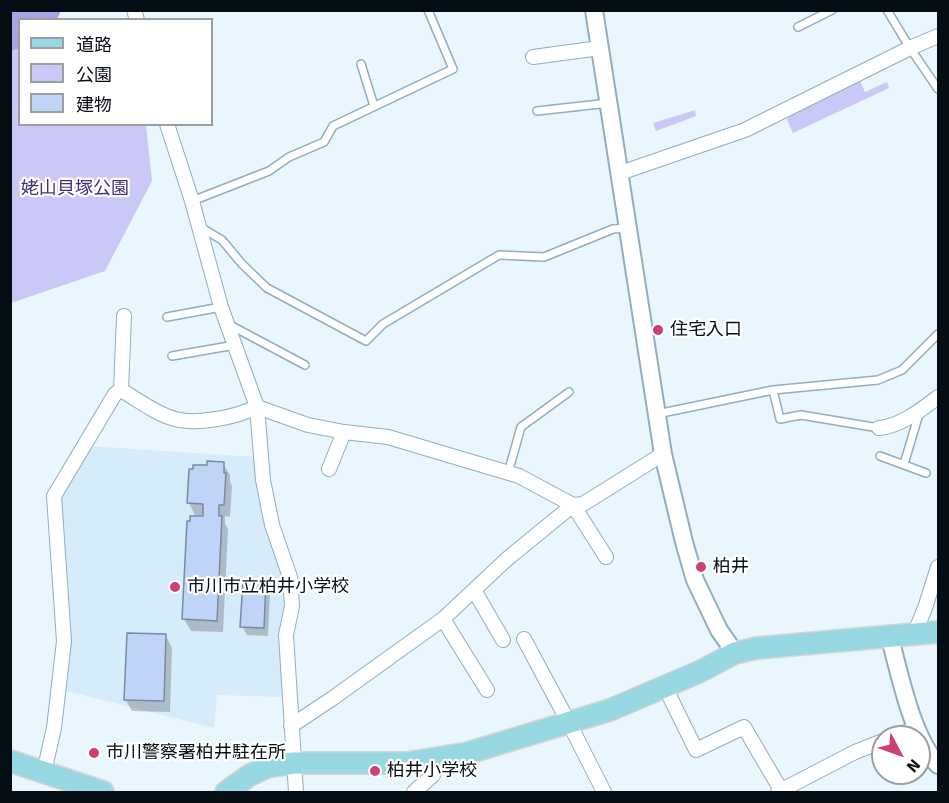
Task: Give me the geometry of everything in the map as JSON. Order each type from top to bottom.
[{"type":"main road","points":[[226,792],[250,775],[267,767],[293,763],[386,764],[430,760],[468,753],[610,710],[665,687],[735,653],[757,648],[915,632],[939,632]]},
{"type":"main road","points":[[10,761],[103,792]]},
{"type":"street","points":[[594,10],[663,454],[695,580],[719,630],[735,653]]},
{"type":"street","points":[[620,173],[745,130],[910,48],[939,36]]},
{"type":"street","points":[[533,57],[600,48]]},
{"type":"street","points":[[168,126],[192,201],[221,307],[257,407],[263,480],[272,525],[290,577],[292,606],[286,635],[296,792]]},
{"type":"street","points":[[121,390],[124,316]]},
{"type":"street","points":[[121,390],[175,420],[204,421],[244,414],[257,407],[308,425],[388,437],[519,476],[573,505],[606,557]]},
{"type":"street","points":[[44,772],[54,728],[64,641],[54,496],[115,394],[121,390]]},
{"type":"street","points":[[879,428],[889,427],[920,412],[939,397]]},
{"type":"street","points":[[329,469],[344,432]]},
{"type":"street","points":[[291,726],[443,619],[507,559],[573,505],[583,504],[663,454]]},
{"type":"street","points":[[915,632],[939,567]]},
{"type":"street","points":[[474,590],[503,640]]},
{"type":"street","points":[[443,619],[487,690]]},
{"type":"street","points":[[889,635],[915,725]]},
{"type":"street","points":[[524,639],[604,792]]},
{"type":"street","points":[[665,687],[696,750],[744,727],[780,791],[871,746]]},
{"type":"street","points":[[414,792],[433,776],[430,760]]},
{"type":"lane","points":[[192,201],[269,171],[289,156],[324,142],[333,126],[453,69],[428,10]]},
{"type":"lane","points":[[798,27],[832,10]]},
{"type":"lane","points":[[887,10],[939,89]]},
{"type":"lane","points":[[361,64],[374,106]]},
{"type":"lane","points":[[537,111],[609,103]]},
{"type":"lane","points":[[199,226],[222,240],[242,264],[267,288],[366,341],[383,324],[499,255],[544,257],[613,229],[628,228]]},
{"type":"lane","points":[[167,317],[221,307]]},
{"type":"lane","points":[[227,323],[305,366]]},
{"type":"lane","points":[[657,414],[773,390],[878,380],[902,370],[939,334]]},
{"type":"lane","points":[[172,356],[235,345]]},
{"type":"lane","points":[[773,390],[780,419],[801,415],[879,428]]},
{"type":"lane","points":[[508,473],[521,427],[569,392]]},
{"type":"lane","points":[[904,464],[920,412]]},
{"type":"lane","points":[[880,456],[926,473]]},
{"type":"shaded area","points":[[11,10],[61,10],[58,18],[18,18],[18,48],[11,51]]},
{"type":"shaded area","name":"市川市立柏井小学校","points":[[89,446],[255,457],[284,573],[286,601],[282,630],[284,697],[217,695],[214,728],[62,690],[59,495]]},
{"type":"green space","name":"姥山貝塚公園","points":[[10,25],[18,29],[18,126],[146,126],[152,181],[105,271],[14,302],[10,301]]},
{"type":"green space","points":[[860,81],[865,92],[887,82],[889,88],[793,133],[787,120],[789,113]]},
{"type":"green space","points":[[695,110],[696,116],[656,131],[653,123]]},
{"type":"building","points":[[207,461],[224,462],[224,473],[226,473],[224,505],[219,505],[219,516],[222,516],[217,621],[182,619],[187,521],[190,521],[190,516],[203,516],[203,504],[187,503],[189,469],[193,469],[193,465],[207,465]]},
{"type":"building","points":[[243,581],[266,582],[264,628],[240,627]]},
{"type":"building","points":[[127,633],[166,634],[164,701],[124,700]]},
{"type":"place","name":"住宅入口","points":[[658,330]]},
{"type":"place","name":"柏井","points":[[701,567]]},
{"type":"place","name":"市川市立柏井小学校","points":[[175,587]]},
{"type":"place","name":"市川警察署柏井駐在所","points":[[94,753]]},
{"type":"place","name":"柏井小学校","points":[[375,771]]}]
